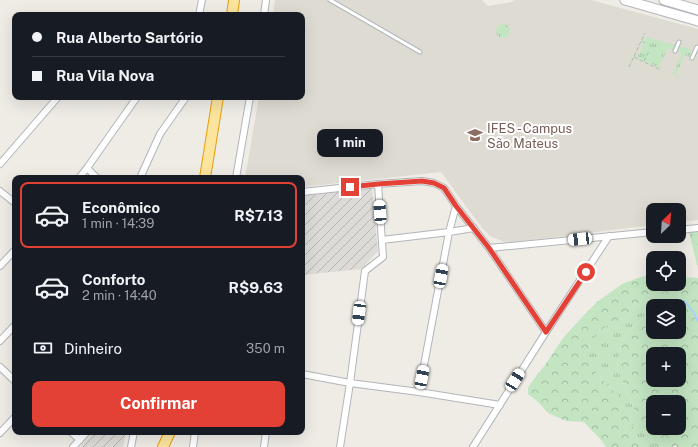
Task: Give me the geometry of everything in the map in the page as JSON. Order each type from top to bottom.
[{"type":"highway","points":[[232,12],[234,0]]},
{"type":"highway","points":[[205,175],[218,100]]},
{"type":"highway","points":[[161,435],[162,447]]},
{"type":"highway","points":[[162,447],[164,435]]},
{"type":"highway","points":[[162,447],[168,435]]},
{"type":"main road","points":[[625,0],[698,21]]},
{"type":"main road","points":[[664,0],[698,10]]},
{"type":"street","points":[[200,12],[202,0]]},
{"type":"street","points":[[264,12],[266,0]]},
{"type":"street","points":[[0,164],[55,100]]},
{"type":"street","points":[[81,175],[135,100]]},
{"type":"street","points":[[141,175],[160,134],[184,100]]},
{"type":"street","points":[[237,175],[249,100]]},
{"type":"street","points":[[87,168],[94,175]]},
{"type":"street","points":[[305,192],[422,181],[434,183],[444,188],[489,248],[546,332]]},
{"type":"street","points":[[340,447],[365,271],[383,257],[378,184]]},
{"type":"street","points":[[0,191],[12,201]]},
{"type":"street","points":[[419,392],[449,232],[456,206]]},
{"type":"street","points":[[382,240],[474,228]]},
{"type":"street","points":[[686,229],[698,228]]},
{"type":"street","points":[[489,248],[646,233]]},
{"type":"street","points":[[473,447],[609,236]]},
{"type":"street","points":[[0,266],[12,253]]},
{"type":"street","points":[[0,341],[12,328]]},
{"type":"street","points":[[0,367],[12,378]]},
{"type":"street","points":[[305,375],[350,383],[500,405]]},
{"type":"street","points":[[0,433],[12,420]]},
{"type":"street","points":[[74,435],[80,440]]},
{"type":"street","points":[[73,447],[84,435]]},
{"type":"street","points":[[131,447],[133,435]]},
{"type":"street","points":[[193,447],[195,435]]},
{"type":"street","points":[[264,447],[266,435]]},
{"type":"lane","points":[[330,0],[420,52]]},
{"type":"lane","points":[[675,51],[679,42]]},
{"type":"lane","points":[[692,58],[697,47]]},
{"type":"path","points":[[629,67],[645,33]]},
{"type":"path","points":[[641,41],[645,43]]},
{"type":"path","points":[[644,62],[649,51]]},
{"type":"path","points":[[634,57],[661,70]]},
{"type":"shaded area","name":"IFES - Campus São Mateus","points":[[275,0],[482,0],[488,6],[512,2],[514,0],[591,0],[698,29],[698,220],[686,221],[686,203],[646,203],[646,226],[507,243],[490,236],[482,228],[441,172],[305,187],[305,175],[246,175],[258,100],[305,100],[305,12],[273,12]]},
{"type":"shaded area","points":[[372,188],[378,251],[361,269],[305,275],[305,196]]},
{"type":"shaded area","points":[[91,435],[125,435],[123,447],[80,447]]},
{"type":"green space","points":[[500,24],[506,24],[510,28],[510,34],[506,38],[500,38],[496,34],[496,28]]},
{"type":"green space","points":[[647,37],[675,45],[673,50],[668,48],[659,66],[661,67],[660,68],[637,57]]},
{"type":"green space","points":[[680,46],[692,50],[689,57],[685,55],[676,74],[680,77],[669,71],[673,73],[682,54],[678,52]]},
{"type":"green space","points":[[698,227],[698,269],[688,228]]},
{"type":"green space","points":[[646,276],[646,291],[656,291],[643,300],[628,316],[605,327],[595,335],[590,341],[589,362],[598,375],[617,394],[625,405],[636,437],[647,447],[606,447],[584,422],[566,421],[548,413],[528,394],[528,388],[563,338],[597,302],[622,284]]},
{"type":"green space","points":[[686,277],[698,278],[698,447],[677,447],[676,445],[673,447],[657,447],[647,435],[686,435],[686,395],[646,395],[646,434],[617,368],[622,343],[630,330],[646,313],[646,339],[686,339],[686,299],[657,299],[663,291],[686,291]]},
{"type":"green space","points":[[655,291],[663,291],[657,299],[646,299],[646,313],[630,330],[622,343],[617,368],[644,432],[657,447],[647,447],[636,437],[617,394],[598,375],[589,362],[589,353],[590,341],[595,335],[605,327],[628,316],[643,300],[652,295]]},
{"type":"waterway","points":[[686,303],[698,321]]},
{"type":"place","name":"IFES - Campus São Mateus","points":[[475,135]]},
{"type":"route","points":[[350,187],[422,181],[434,183],[444,188],[489,248],[546,332],[586,272]]}]
